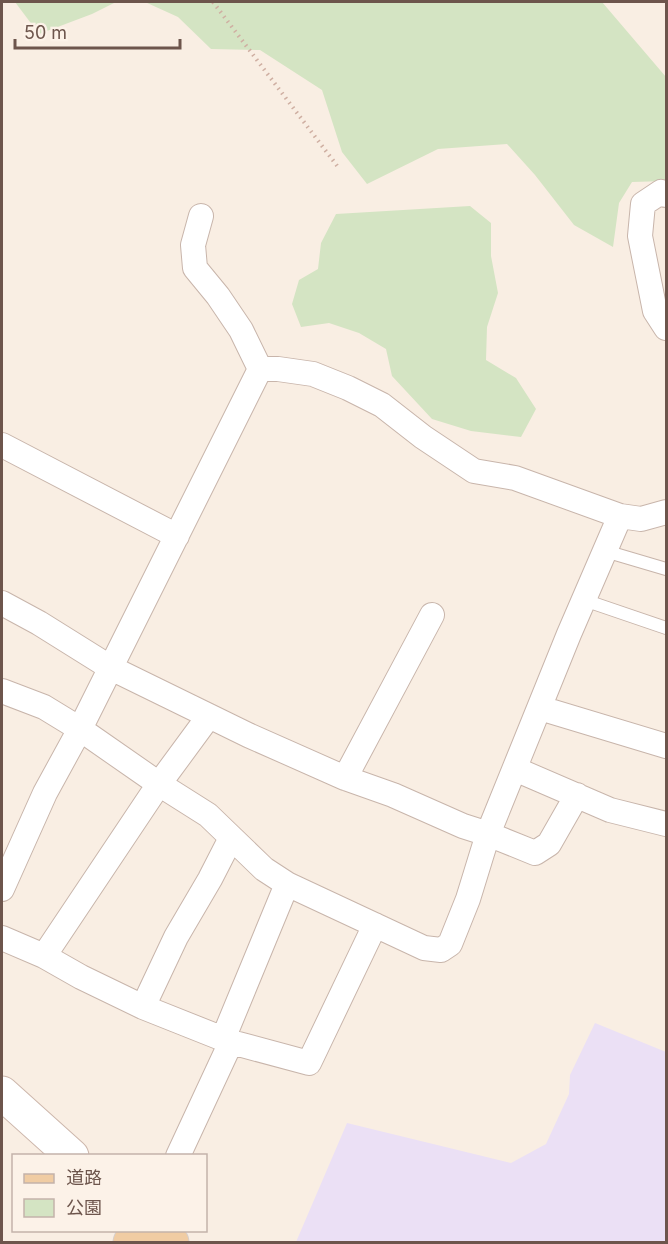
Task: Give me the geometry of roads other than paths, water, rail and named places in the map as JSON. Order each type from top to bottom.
[{"type":"main road","points":[[2,1093],[71,1154]]},
{"type":"main road","points":[[160,1232],[172,1242]]},
{"type":"street","points":[[666,195],[661,192],[643,204],[640,236],[655,311],[666,328]]},
{"type":"street","points":[[201,216],[193,245],[195,268],[241,330],[260,369]]},
{"type":"street","points":[[260,369],[313,374],[348,388],[382,405],[423,437],[474,471],[514,478],[620,516],[641,519],[666,512]]},
{"type":"street","points":[[2,889],[45,793],[111,668],[260,369]]},
{"type":"street","points":[[2,445],[177,536]]},
{"type":"street","points":[[2,692],[44,707],[208,815],[264,869],[287,884],[424,948],[441,950],[450,944],[468,899],[488,834],[620,516]]},
{"type":"street","points":[[2,603],[111,668],[248,735],[345,778],[393,795],[463,826],[535,853],[549,844],[577,795]]},
{"type":"street","points":[[345,778],[432,615]]},
{"type":"street","points":[[540,708],[666,746]]},
{"type":"street","points":[[44,956],[159,784],[209,716]]},
{"type":"street","points":[[515,769],[610,810],[666,824]]},
{"type":"street","points":[[143,1007],[176,937],[231,838]]},
{"type":"street","points":[[178,1154],[227,1040],[287,884]]},
{"type":"street","points":[[2,939],[44,956],[143,1007],[227,1040],[309,1063],[375,925]]},
{"type":"lane","points":[[605,551],[666,569]]},
{"type":"lane","points":[[584,600],[666,628]]}]
